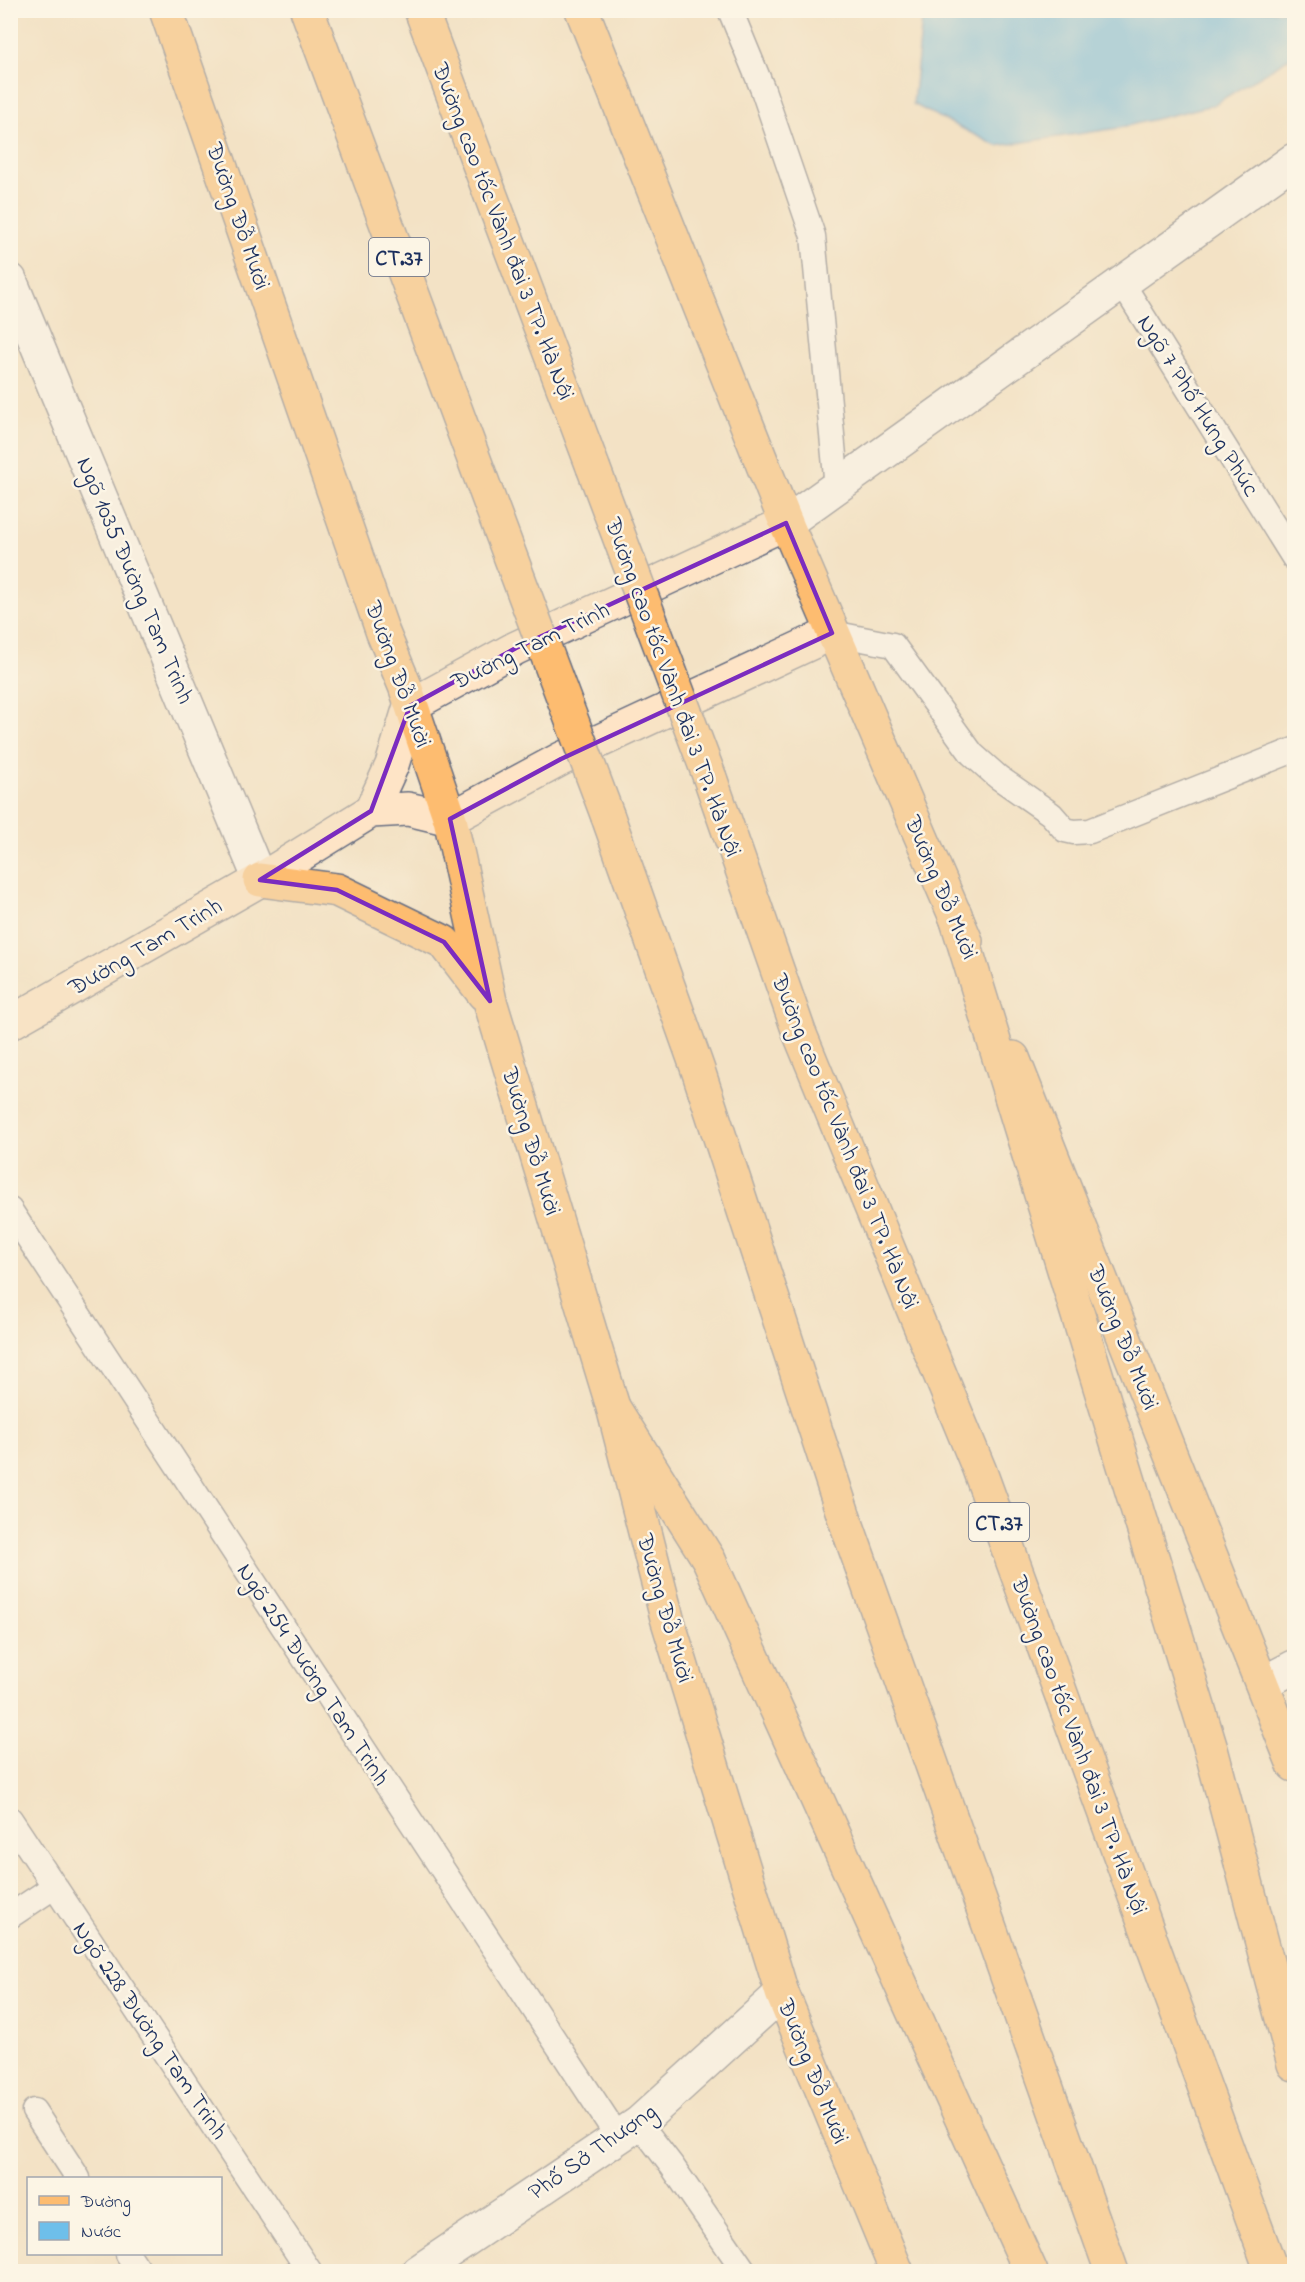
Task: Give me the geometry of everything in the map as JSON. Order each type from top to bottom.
[{"type":"main road","name":"Đường Đỗ Mười","points":[[166,10],[450,819],[490,1001],[613,1407],[667,1618],[782,1992],[897,2271]]},
{"type":"main road","name":"CT.37","points":[[307,10],[608,817],[698,1070],[843,1514],[1112,2271]]},
{"type":"main road","name":"Đường cao tốc Vành đai 3 TP. Hà Nội","points":[[421,10],[710,778],[799,1032],[979,1469],[1272,2271]]},
{"type":"main road","name":"Đường Đỗ Mười","points":[[582,10],[786,523],[955,914],[1263,1683],[1294,1766]]},
{"type":"main road","name":"Đường Tam Trinh","points":[[410,705],[516,648],[786,523]]},
{"type":"main road","points":[[450,819],[561,759],[832,633]]},
{"type":"main road","points":[[371,812],[392,765],[410,705]]},
{"type":"main road","name":"Đường Tam Trinh","points":[[10,1023],[260,880],[371,812],[408,808],[450,819]]},
{"type":"main road","points":[[260,880],[337,890],[444,942],[490,1001]]},
{"type":"main road","points":[[955,914],[1211,1749],[1294,2064]]},
{"type":"main road","points":[[613,1407],[709,1560],[1031,2271]]},
{"type":"street","points":[[786,523],[1294,160]]},
{"type":"street","name":"Ngõ 1035 Đường Tam Trinh","points":[[10,280],[260,880]]},
{"type":"street","points":[[1263,1683],[1294,1667]]},
{"type":"street","name":"Phố Sở Thượng","points":[[418,2271],[628,2130],[782,1992]]},
{"type":"lane","points":[[730,10],[764,90],[813,236],[837,487]]},
{"type":"lane","name":"Ngõ 7 Phố Hưng Phúc","points":[[1122,283],[1294,558]]},
{"type":"lane","points":[[832,633],[893,645],[972,754],[998,777],[1051,814],[1065,830],[1090,831],[1294,750]]},
{"type":"lane","name":"Ngõ 254 Đường Tam Trinh","points":[[10,1210],[628,2130],[672,2166],[745,2271]]},
{"type":"lane","name":"Ngõ 228 Đường Tam Trinh","points":[[10,1819],[310,2271]]},
{"type":"lane","points":[[10,1916],[55,1886]]},
{"type":"lane","points":[[34,2111],[77,2177]]},
{"type":"lane","points":[[129,2255],[140,2271]]},
{"type":"highlighted area","points":[[786,523],[832,633],[561,759],[450,819],[490,1001],[444,942],[337,890],[260,880],[371,811],[410,706],[516,648]]},
{"type":"water","points":[[923,11],[1294,11],[1294,55],[1213,105],[1118,128],[997,146],[913,104]]}]
